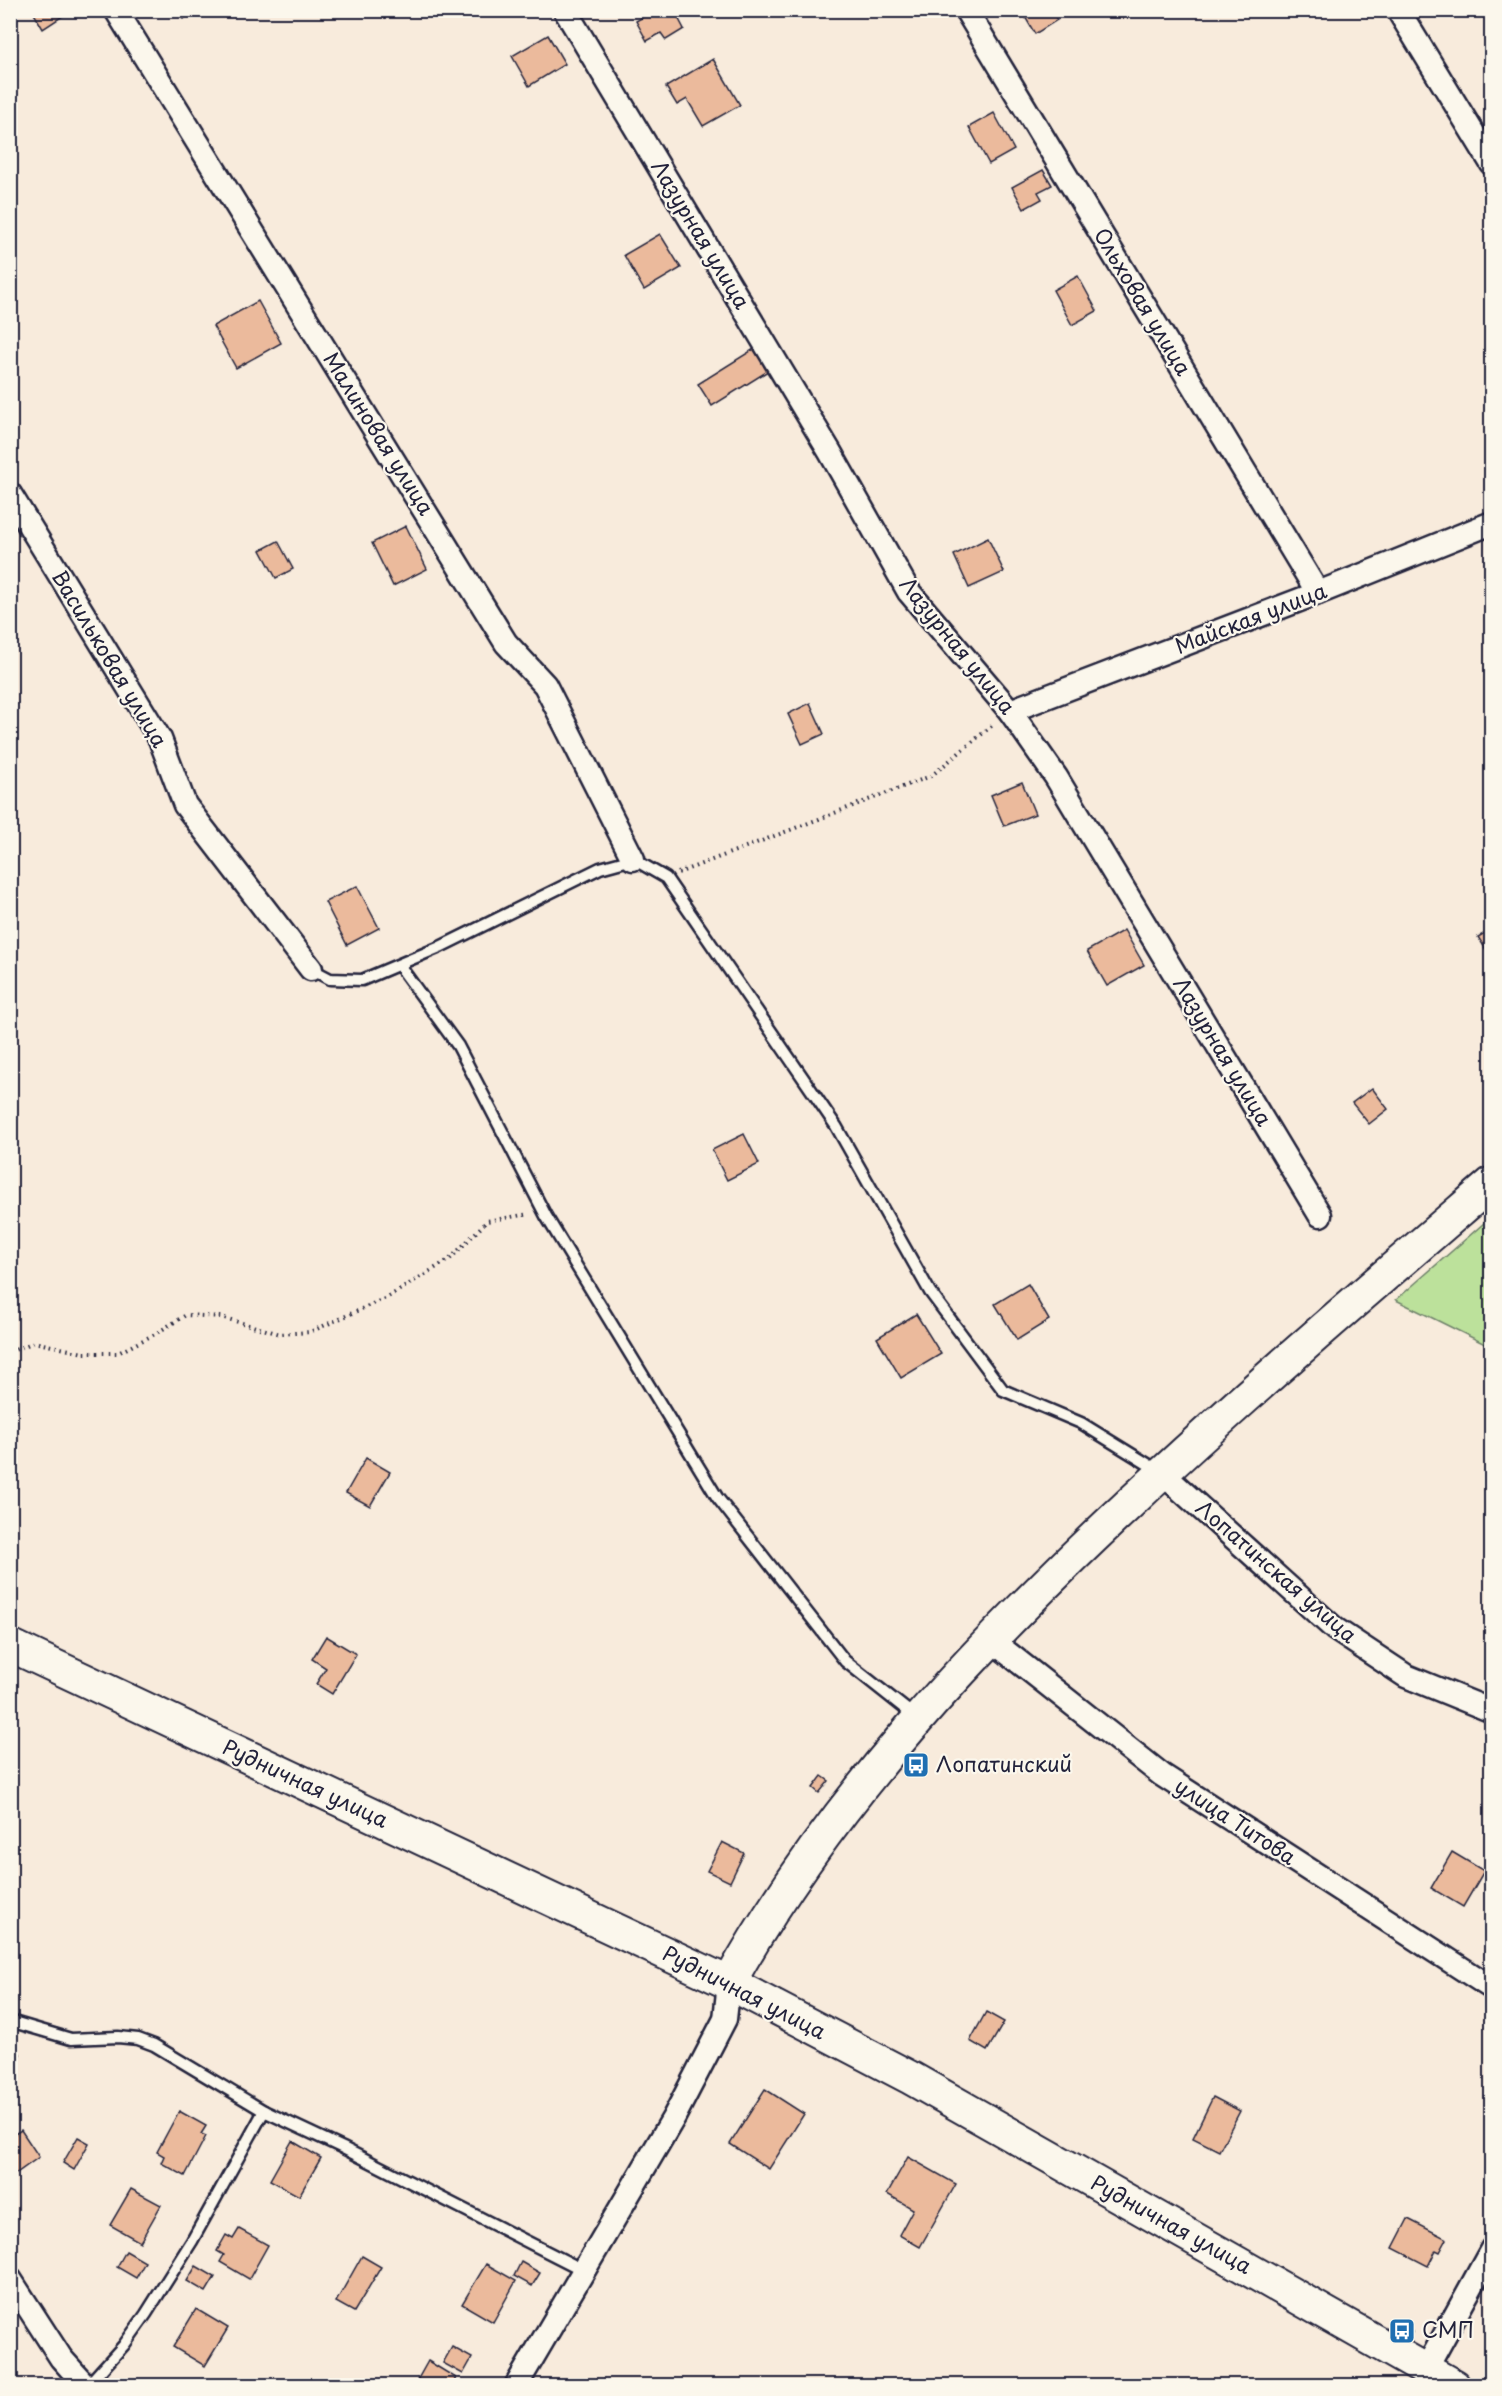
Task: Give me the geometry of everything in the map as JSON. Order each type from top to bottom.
[{"type":"main road","points":[[729,1983],[791,1880],[918,1718],[990,1639],[1066,1562],[1267,1377],[1491,1182]]},
{"type":"main road","name":"Рудничная улица","points":[[10,1645],[729,1983],[912,2078],[1454,2385]]},
{"type":"street","name":"Малиновая улица","points":[[117,10],[506,643],[545,685],[633,860]]},
{"type":"street","name":"Лазурная улица","points":[[565,10],[830,452],[909,592],[1010,711],[1056,777],[1320,1215]]},
{"type":"street","name":"Ольховая улица","points":[[966,10],[1318,593]]},
{"type":"street","points":[[1398,10],[1491,164]]},
{"type":"street","name":"Васильковая улица","points":[[10,494],[160,739],[185,805],[311,969]]},
{"type":"street","name":"Майская улица","points":[[1010,711],[1318,593],[1491,523]]},
{"type":"street","name":"Лопатинская улица","points":[[1162,1473],[1335,1629],[1406,1676],[1491,1711]]},
{"type":"street","name":"улица Титова","points":[[990,1639],[1162,1775],[1491,1988]]},
{"type":"street","points":[[516,2385],[674,2117],[725,2019],[729,1983]]},
{"type":"street","points":[[1426,2369],[1491,2249]]},
{"type":"street","points":[[10,2279],[61,2358],[86,2385]]},
{"type":"lane","points":[[311,969],[330,979],[362,980],[440,947],[600,868],[633,860],[666,878],[836,1126],[930,1292],[1003,1390],[1081,1423],[1162,1473]]},
{"type":"lane","points":[[399,965],[458,1046],[546,1216],[717,1497],[845,1661],[918,1718]]},
{"type":"lane","points":[[10,2021],[71,2039],[118,2037],[138,2039],[154,2045],[264,2111],[343,2148],[583,2270]]},
{"type":"lane","points":[[86,2385],[124,2345],[146,2314],[192,2241],[264,2111]]},
{"type":"path","points":[[666,878],[931,776],[1010,711]]},
{"type":"path","points":[[10,1352],[34,1342],[83,1353],[118,1353],[186,1315],[220,1317],[280,1334],[310,1332],[388,1297],[450,1259],[487,1221],[527,1214],[546,1216]]},
{"type":"green space","points":[[1491,1217],[1491,1347],[1396,1300]]},
{"type":"building","points":[[32,10],[72,10],[43,29]]},
{"type":"building","points":[[178,10],[198,10],[183,19]]},
{"type":"building","points":[[655,10],[674,10],[684,29],[666,40],[661,33],[647,41],[636,21]]},
{"type":"building","points":[[1021,10],[1051,10],[1057,20],[1035,34]]},
{"type":"building","points":[[548,35],[565,64],[529,86],[512,56]]},
{"type":"building","points":[[713,59],[740,105],[703,126],[687,99],[677,105],[666,87]]},
{"type":"building","points":[[994,113],[1014,150],[989,164],[969,127]]},
{"type":"building","points":[[1043,170],[1052,185],[1038,192],[1042,199],[1024,209],[1012,187]]},
{"type":"building","points":[[660,234],[681,268],[644,290],[624,255]]},
{"type":"building","points":[[1078,276],[1097,311],[1072,325],[1053,290]]},
{"type":"building","points":[[258,301],[281,343],[236,368],[213,326]]},
{"type":"building","points":[[754,349],[768,371],[712,406],[698,384]]},
{"type":"building","points":[[406,526],[427,569],[393,586],[372,543]]},
{"type":"building","points":[[988,538],[1004,572],[969,588],[954,555]]},
{"type":"building","points":[[278,541],[293,569],[276,578],[261,550]]},
{"type":"building","points":[[810,703],[824,734],[802,744],[788,714]]},
{"type":"building","points":[[1022,782],[1035,814],[1004,826],[991,795]]},
{"type":"building","points":[[357,886],[379,928],[347,945],[325,902]]},
{"type":"building","points":[[1492,929],[1492,959],[1478,937]]},
{"type":"building","points":[[1124,930],[1144,965],[1107,986],[1087,951]]},
{"type":"building","points":[[1372,1088],[1388,1109],[1369,1124],[1352,1103]]},
{"type":"building","points":[[744,1134],[759,1164],[727,1180],[712,1150]]},
{"type":"building","points":[[1028,1284],[1049,1320],[1017,1340],[995,1304]]},
{"type":"building","points":[[916,1314],[941,1354],[901,1378],[877,1338]]},
{"type":"building","points":[[366,1458],[390,1472],[370,1506],[346,1493]]},
{"type":"building","points":[[326,1636],[356,1654],[332,1694],[316,1684],[326,1668],[312,1659]]},
{"type":"building","points":[[919,1757],[924,1761],[914,1772],[909,1768]]},
{"type":"building","points":[[822,1776],[829,1781],[819,1793],[813,1788]]},
{"type":"building","points":[[722,1842],[744,1853],[730,1882],[707,1871]]},
{"type":"building","points":[[1452,1852],[1484,1871],[1463,1907],[1431,1888]]},
{"type":"building","points":[[986,2012],[1004,2022],[987,2051],[970,2041]]},
{"type":"building","points":[[10,2049],[20,2054],[10,2070]]},
{"type":"building","points":[[765,2089],[804,2114],[769,2169],[730,2144]]},
{"type":"building","points":[[1213,2097],[1240,2111],[1219,2151],[1193,2138]]},
{"type":"building","points":[[179,2111],[206,2126],[201,2134],[206,2136],[185,2176],[161,2163],[164,2156],[157,2152]]},
{"type":"building","points":[[21,2130],[39,2157],[11,2177],[10,2137]]},
{"type":"building","points":[[78,2137],[89,2143],[74,2170],[63,2163]]},
{"type":"building","points":[[292,2141],[321,2158],[299,2196],[270,2180]]},
{"type":"building","points":[[908,2157],[956,2184],[920,2247],[899,2235],[913,2209],[887,2194]]},
{"type":"building","points":[[131,2189],[161,2205],[140,2242],[110,2225]]},
{"type":"building","points":[[1408,2219],[1447,2239],[1440,2252],[1436,2250],[1428,2266],[1393,2248]]},
{"type":"building","points":[[239,2229],[268,2245],[249,2279],[220,2262],[224,2255],[217,2251],[226,2235],[233,2239]]},
{"type":"building","points":[[126,2251],[145,2262],[136,2278],[117,2267]]},
{"type":"building","points":[[362,2256],[381,2267],[354,2312],[336,2302]]},
{"type":"building","points":[[521,2262],[540,2273],[532,2286],[514,2276]]},
{"type":"building","points":[[486,2264],[516,2281],[493,2322],[462,2304]]},
{"type":"building","points":[[196,2266],[215,2277],[206,2292],[187,2281]]},
{"type":"building","points":[[196,2309],[228,2328],[205,2366],[173,2347]]},
{"type":"building","points":[[1401,2326],[1412,2332],[1409,2339],[1397,2333]]},
{"type":"building","points":[[452,2347],[472,2358],[463,2374],[443,2363]]},
{"type":"building","points":[[428,2361],[456,2378],[451,2386],[414,2386]]},
{"type":"place","name":"Лопатинский","points":[[916,1765]]},
{"type":"place","name":"СМП","points":[[1402,2331]]}]
